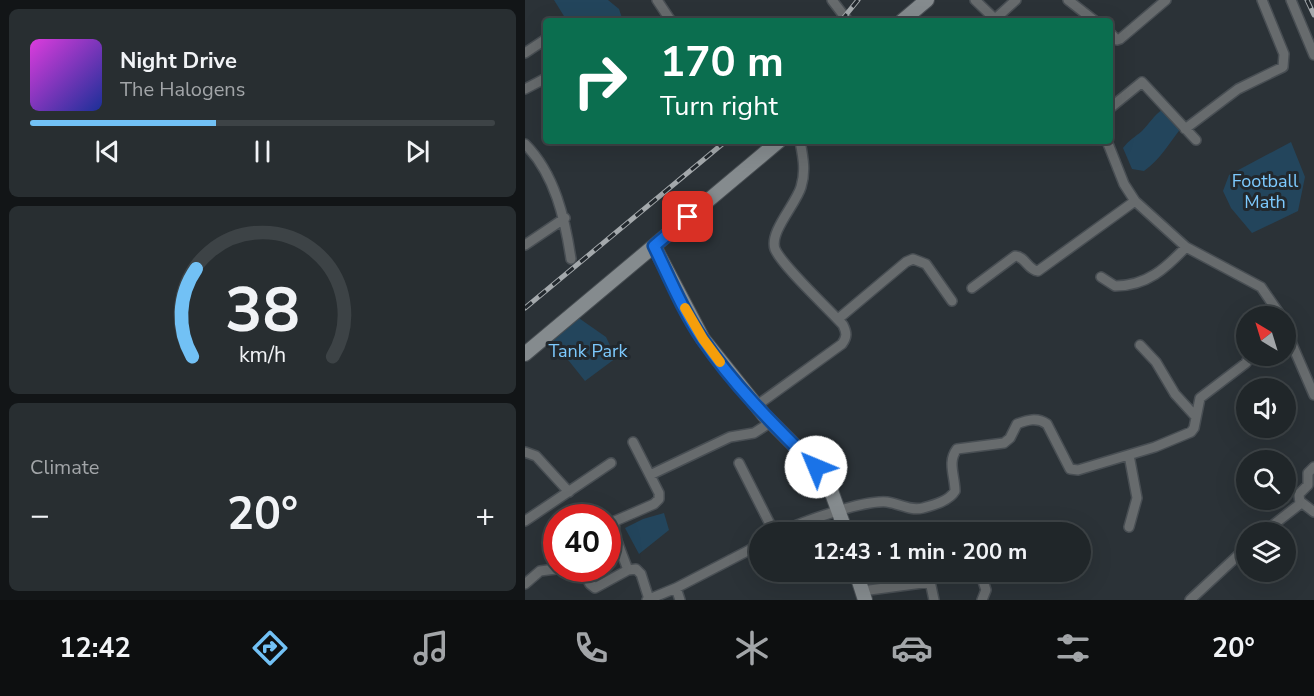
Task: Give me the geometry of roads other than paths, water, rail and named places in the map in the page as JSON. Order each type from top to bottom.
[{"type":"street","points":[[657,0],[669,18]]},
{"type":"street","points":[[832,0],[846,18]]},
{"type":"street","points":[[905,18],[927,0]]},
{"type":"street","points":[[975,0],[994,18]]},
{"type":"street","points":[[998,18],[1016,0]]},
{"type":"street","points":[[1068,0],[1091,18]]},
{"type":"street","points":[[1113,36],[1117,40],[1121,39],[1166,0]]},
{"type":"street","points":[[1185,129],[1238,89],[1283,67],[1284,54],[1262,0]]},
{"type":"street","points":[[1291,0],[1314,55]]},
{"type":"street","points":[[525,53],[543,41]]},
{"type":"street","points":[[525,89],[543,80]]},
{"type":"street","points":[[1113,106],[1142,82],[1196,140]]},
{"type":"street","points":[[525,144],[545,172],[565,218],[571,259]]},
{"type":"street","points":[[525,354],[775,144]]},
{"type":"street","points":[[756,406],[842,344],[846,338],[847,332],[839,320],[780,256],[774,242],[776,233],[801,189],[805,167],[801,144]]},
{"type":"street","points":[[1108,144],[1124,184],[1135,201],[1187,247],[1261,287],[1272,306]]},
{"type":"street","points":[[972,288],[1016,255],[1035,272],[1038,271],[1135,201]]},
{"type":"street","points":[[525,245],[565,218]]},
{"type":"street","points":[[654,246],[703,339],[756,406],[816,467],[829,485],[843,522]]},
{"type":"street","points":[[1101,277],[1115,286],[1147,280],[1170,264],[1187,247]]},
{"type":"street","points":[[839,320],[906,262],[913,259],[926,264],[951,301]]},
{"type":"street","points":[[1140,345],[1156,362],[1175,394],[1196,417]]},
{"type":"street","points":[[1296,353],[1314,395]]},
{"type":"street","points":[[809,522],[840,511],[888,502],[915,509],[930,506],[952,496],[955,484],[951,462],[952,455],[957,449],[1004,443],[1010,438],[1017,424],[1036,419],[1047,424],[1070,469],[1078,470],[1187,435],[1194,428],[1198,403],[1203,394],[1242,366]]},
{"type":"street","points":[[649,475],[730,437],[754,433],[771,422]]},
{"type":"street","points":[[628,570],[613,527],[615,521],[659,500],[633,442]]},
{"type":"street","points":[[525,453],[536,456],[569,492]]},
{"type":"street","points":[[1129,455],[1137,498],[1129,526]]},
{"type":"street","points":[[525,521],[611,463]]},
{"type":"street","points":[[739,463],[769,522]]},
{"type":"street","points":[[1314,467],[1308,474],[1308,484],[1299,494],[1301,502],[1314,512]]},
{"type":"street","points":[[1276,522],[1301,502]]},
{"type":"street","points":[[915,509],[917,522]]},
{"type":"street","points":[[621,574],[636,569],[641,574],[648,599],[676,588],[749,550]]},
{"type":"street","points":[[1190,600],[1236,557]]},
{"type":"street","points":[[525,584],[543,571]]},
{"type":"street","points":[[589,582],[595,588],[606,582]]},
{"type":"street","points":[[863,596],[930,582],[934,600]]},
{"type":"street","points":[[983,582],[986,590],[983,600]]},
{"type":"street","points":[[676,588],[680,600]]},
{"type":"railway","points":[[843,18],[858,0]]},
{"type":"railway","points":[[1307,0],[1314,15]]},
{"type":"railway","points":[[525,308],[722,144]]},
{"type":"park label","name":"Football Math","points":[[1265,192]]},
{"type":"park label","name":"Tank Park","points":[[588,351]]}]
